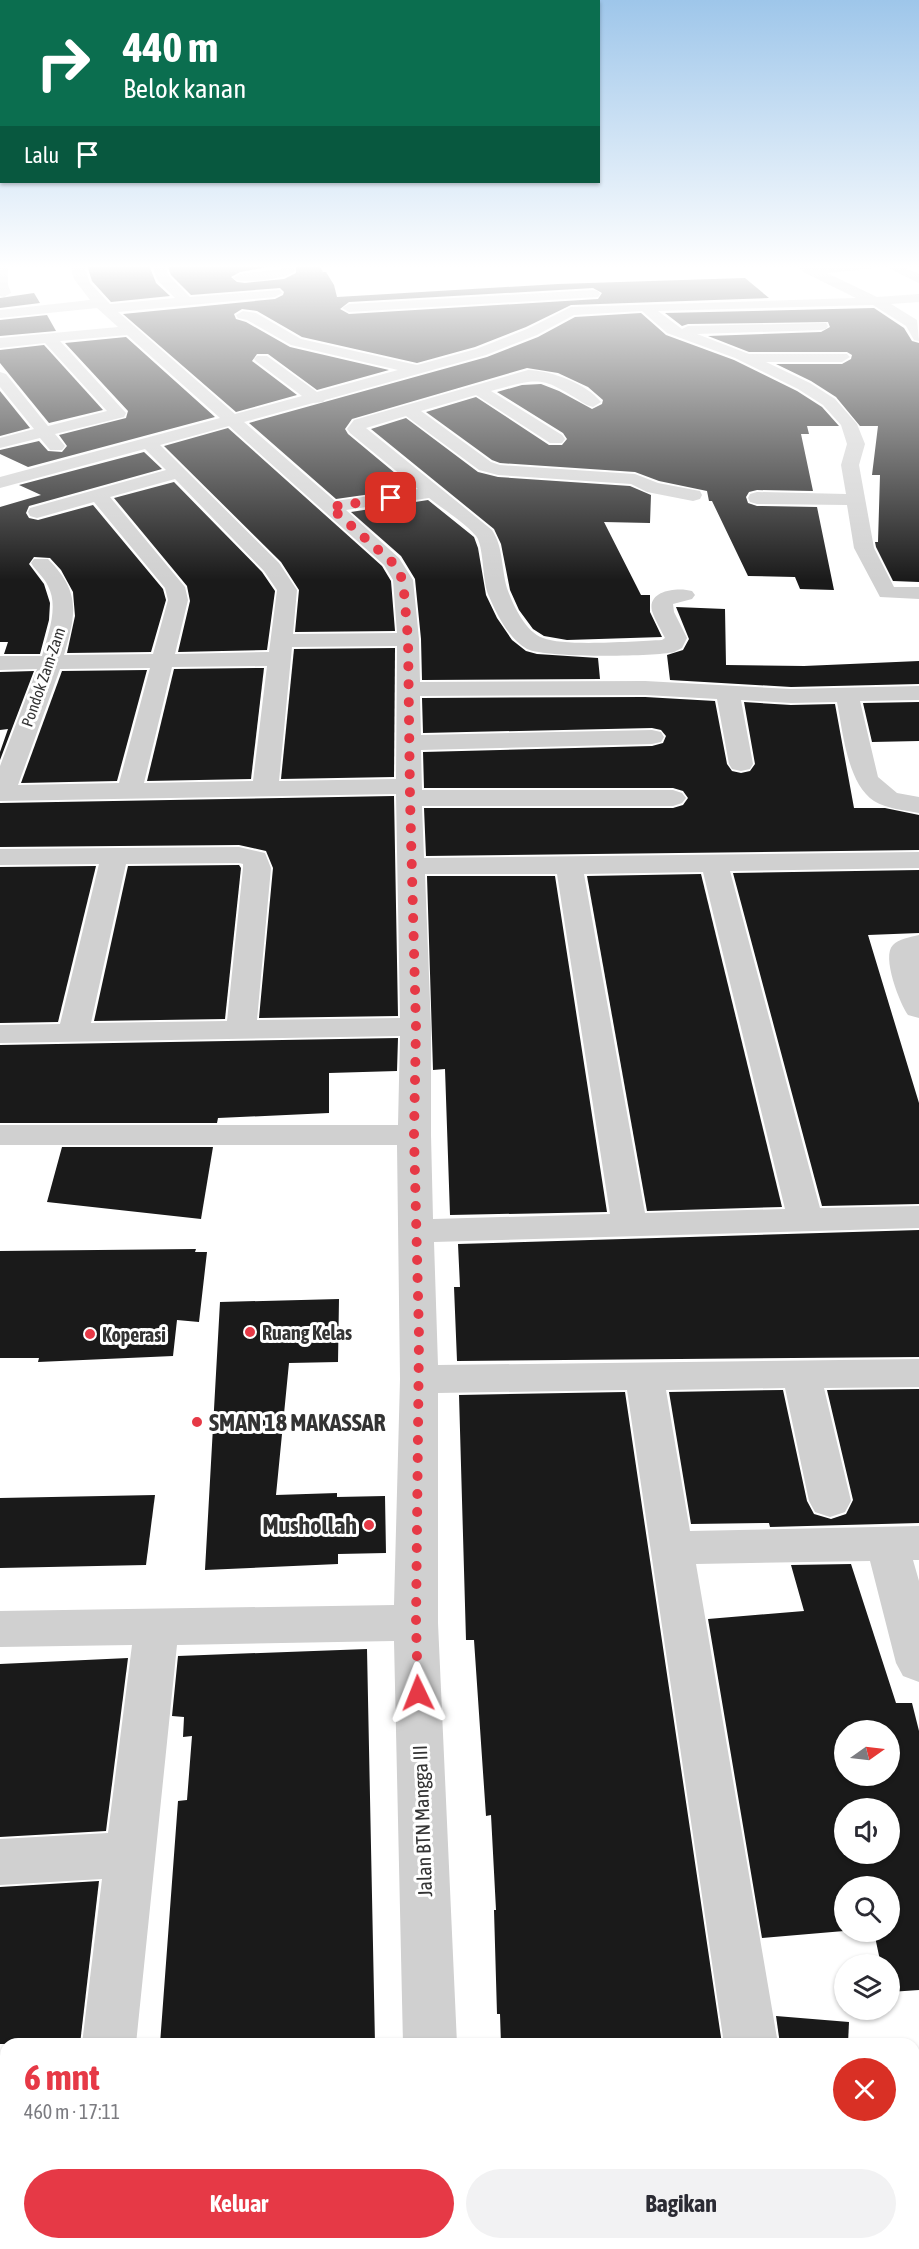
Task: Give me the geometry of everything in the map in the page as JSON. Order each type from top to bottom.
[{"type":"street","points":[[5,370],[43,432],[72,463]]},
{"type":"street","points":[[0,443],[118,412],[79,370]]},
{"type":"street","name":"Jalan BTN Mangga III","points":[[175,370],[392,562],[403,580],[408,639],[416,1027],[414,1135],[419,1379],[416,1623],[430,2038]]},
{"type":"street","points":[[277,370],[317,399]]},
{"type":"street","points":[[0,483],[230,419],[317,399],[417,370]]},
{"type":"street","points":[[473,370],[510,380]]},
{"type":"street","points":[[771,370],[804,386],[829,402],[849,424],[856,444],[850,465],[864,548],[886,593],[919,593]]},
{"type":"street","points":[[593,402],[547,376],[528,375],[407,409],[360,424],[356,429],[485,534],[491,549],[491,564],[497,590],[509,619],[535,644],[573,649],[666,647],[674,644],[676,638],[663,612],[662,602],[668,597],[684,595]]},
{"type":"street","points":[[477,389],[556,439]]},
{"type":"street","points":[[407,409],[485,466],[498,470],[635,478],[659,490],[693,495]]},
{"type":"street","points":[[148,442],[282,579],[287,590],[265,790]]},
{"type":"street","points":[[37,512],[177,473]]},
{"type":"street","points":[[330,507],[432,492]]},
{"type":"street","points":[[98,495],[175,587],[178,600],[129,792]]},
{"type":"street","points":[[757,498],[856,500]]},
{"type":"street","name":"Pondok Zam-Zam","points":[[1,793],[51,662],[62,621],[63,596],[50,572],[41,563]]},
{"type":"street","points":[[0,663],[162,660],[408,639]]},
{"type":"street","points":[[535,644],[535,688]]},
{"type":"street","points":[[409,689],[645,688],[728,693],[847,695],[919,693]]},
{"type":"street","points":[[728,693],[741,764]]},
{"type":"street","points":[[847,695],[866,777],[873,788],[881,796],[919,805]]},
{"type":"street","points":[[409,743],[652,737]]},
{"type":"street","points":[[1,793],[265,790],[673,798]]},
{"type":"street","points":[[73,1034],[115,855]]},
{"type":"street","points":[[0,857],[239,855],[251,857],[257,861],[241,1030]]},
{"type":"street","points":[[412,866],[569,866],[919,860]]},
{"type":"street","points":[[715,864],[805,1219]]},
{"type":"street","points":[[569,866],[630,1225]]},
{"type":"street","points":[[919,944],[904,949],[904,967],[919,1009]]},
{"type":"street","points":[[0,1034],[416,1027]]},
{"type":"street","points":[[0,1135],[414,1135]]},
{"type":"street","points":[[417,1231],[919,1217]]},
{"type":"street","points":[[419,1379],[919,1373]]},
{"type":"street","points":[[802,1375],[830,1501]]},
{"type":"street","points":[[644,1377],[750,2038]]},
{"type":"street","points":[[673,1548],[903,1543],[919,1663]]},
{"type":"street","points":[[0,1629],[416,1623]]},
{"type":"street","points":[[110,2038],[156,1628]]},
{"type":"street","points":[[0,1862],[129,1855]]},
{"type":"building","points":[[6,370],[67,370],[103,410],[49,423]]},
{"type":"building","points":[[90,370],[163,370],[215,417],[28,467],[0,454],[0,450],[39,441],[48,451],[62,452],[67,446],[59,435],[126,418],[128,411]]},
{"type":"building","points":[[188,370],[264,370],[297,395],[236,412]]},
{"type":"building","points":[[290,370],[389,370],[317,390]]},
{"type":"building","points":[[440,370],[520,370],[352,419],[345,429],[348,434],[413,488],[336,499],[249,423]]},
{"type":"building","points":[[539,370],[754,370],[797,391],[822,407],[839,426],[807,426],[809,434],[801,434],[813,491],[757,490],[749,492],[746,497],[748,503],[757,506],[817,507],[834,590],[800,589],[795,577],[748,576],[712,501],[709,501],[707,491],[659,481],[635,472],[500,463],[492,460],[426,412],[476,397],[549,445],[562,445],[567,439],[563,433],[497,392],[522,385],[541,384],[592,409],[602,404],[603,400],[588,387],[558,373]]},
{"type":"building","points":[[788,370],[919,370],[919,582],[893,581],[876,547],[880,475],[872,475],[878,426],[860,426],[836,397]]},
{"type":"building","points":[[0,391],[30,428],[0,436]]},
{"type":"building","points":[[406,418],[478,472],[498,477],[630,486],[651,495],[650,523],[604,522],[641,595],[650,595],[650,612],[662,637],[567,640],[544,636],[533,629],[519,610],[510,590],[501,544],[494,529],[371,429]]},
{"type":"building","points":[[228,428],[382,566],[391,581],[395,631],[295,632],[299,590],[281,562],[164,446]]},
{"type":"building","points":[[144,452],[162,469],[29,506],[26,513],[29,518],[38,520],[93,505],[163,589],[166,600],[151,652],[67,653],[75,616],[73,592],[61,570],[50,558],[34,557],[29,564],[44,584],[50,603],[49,620],[40,654],[4,654],[8,642],[0,642],[0,507],[41,495],[19,485]]},
{"type":"building","points":[[174,482],[262,572],[275,591],[267,650],[178,652],[190,601],[187,586],[114,498]]},
{"type":"building","points":[[428,500],[474,537],[486,595],[497,618],[512,640],[526,651],[537,654],[598,658],[600,679],[422,680],[421,639],[415,579],[401,556],[351,512]]},
{"type":"building","points":[[676,607],[725,609],[726,665],[804,666],[919,661],[919,684],[791,687],[670,680],[667,655],[683,650],[689,639]]},
{"type":"building","points":[[395,648],[394,777],[281,779],[294,649]]},
{"type":"building","points":[[264,668],[251,779],[147,781],[174,669]]},
{"type":"building","points":[[147,670],[117,781],[21,783],[62,671]]},
{"type":"building","points":[[34,671],[0,760],[0,752],[8,729],[0,730],[0,672]]},
{"type":"building","points":[[645,697],[715,701],[727,764],[732,771],[741,773],[750,771],[755,764],[744,702],[791,705],[835,704],[854,808],[885,808],[919,815],[919,850],[426,856],[424,808],[673,808],[683,805],[688,798],[683,791],[673,788],[424,788],[423,752],[652,746],[663,743],[666,736],[661,730],[652,728],[423,733],[422,698]]},
{"type":"building","points":[[919,702],[919,741],[872,742],[863,703]]},
{"type":"building","points":[[394,796],[398,1016],[259,1018],[273,868],[266,851],[239,845],[0,847],[0,803]]},
{"type":"building","points":[[239,865],[241,868],[225,1019],[94,1021],[128,866]]},
{"type":"building","points":[[96,866],[58,1022],[0,1023],[0,867]]},
{"type":"building","points":[[919,870],[919,933],[868,935],[919,1103],[919,1204],[822,1206],[733,873]]},
{"type":"building","points":[[701,874],[782,1207],[647,1211],[587,876]]},
{"type":"building","points":[[427,876],[555,876],[607,1212],[450,1215],[445,1069],[433,1070]]},
{"type":"building","points":[[398,1038],[397,1071],[329,1073],[329,1113],[218,1118],[217,1123],[0,1123],[0,1045]]},
{"type":"building","points":[[62,1147],[213,1147],[201,1219],[47,1202]]},
{"type":"building","points":[[919,1230],[919,1357],[457,1361],[454,1287],[460,1287],[458,1244]]},
{"type":"building","points":[[196,1249],[195,1252],[207,1252],[199,1322],[177,1320],[173,1356],[38,1362],[39,1358],[0,1358],[0,1251]]},
{"type":"building","points":[[339,1299],[338,1362],[289,1363],[276,1495],[337,1493],[337,1497],[385,1496],[386,1553],[338,1554],[338,1564],[205,1570],[220,1302]]},
{"type":"building","points":[[919,1389],[919,1523],[770,1527],[769,1523],[691,1524],[669,1392],[783,1390],[807,1501],[814,1514],[831,1519],[846,1514],[853,1500],[827,1390]]},
{"type":"building","points":[[625,1392],[721,2038],[501,2038],[500,2014],[497,2014],[494,1910],[496,1910],[491,1815],[486,1816],[474,1640],[466,1640],[459,1395]]},
{"type":"building","points":[[155,1495],[146,1565],[0,1568],[0,1498]]},
{"type":"building","points":[[851,1564],[896,1703],[912,1703],[919,1731],[919,1990],[900,1991],[900,1954],[879,1954],[876,1942],[900,1942],[900,1876],[834,1876],[834,1932],[762,1938],[708,1619],[804,1611],[791,1565]]},
{"type":"building","points":[[367,1649],[375,2038],[160,2038],[178,1801],[187,1800],[192,1736],[183,1737],[184,1717],[172,1716],[178,1656]]},
{"type":"building","points":[[128,1658],[106,1831],[0,1837],[0,1664]]},
{"type":"building","points":[[99,1881],[81,2038],[0,2038],[0,1887]]},
{"type":"building","points":[[776,2016],[849,2022],[848,2038],[779,2038]]},
{"type":"place","name":"Ruang Kelas","points":[[250,1332]]},
{"type":"place","name":"Koperasi","points":[[90,1334]]},
{"type":"place","name":"SMAN 18 MAKASSAR","points":[[197,1422]]},
{"type":"place","name":"Mushollah","points":[[369,1525]]},
{"type":"route","points":[[391,498],[330,507],[392,562],[403,580],[408,639],[416,1027],[414,1135],[419,1336],[416,1623],[418,1693]]}]
